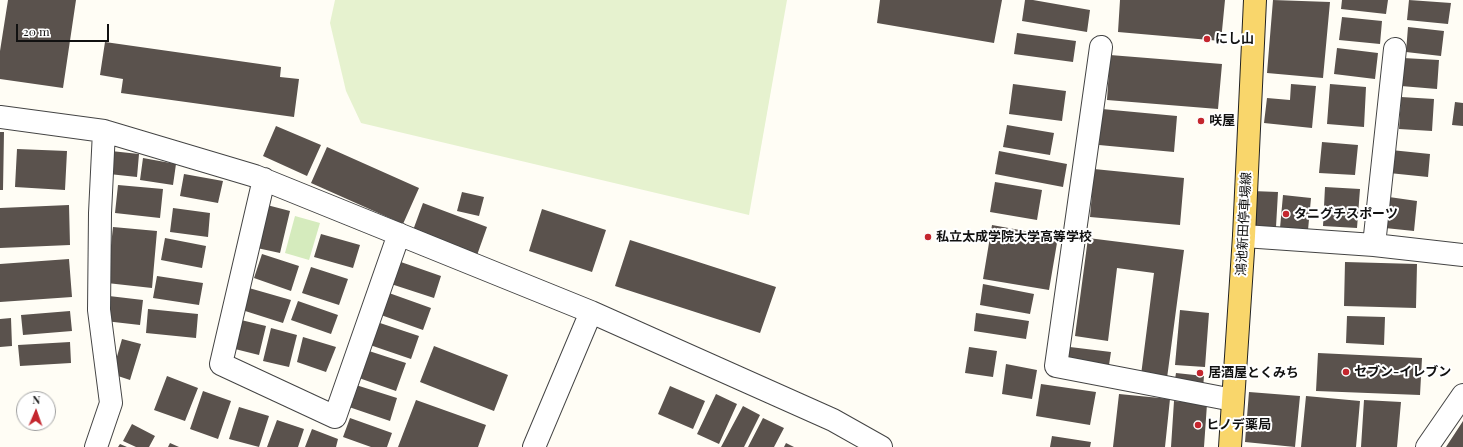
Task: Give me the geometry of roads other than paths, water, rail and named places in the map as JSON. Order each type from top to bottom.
[{"type":"main road","name":"鴻池新田停車場線","points":[[1230,447],[1244,236],[1255,0]]},
{"type":"street","points":[[1101,47],[1056,366],[1233,400]]},
{"type":"street","points":[[1374,245],[1395,49]]},
{"type":"street","points":[[0,116],[104,131],[255,176],[591,312],[833,420],[881,447]]},
{"type":"street","points":[[96,447],[111,403],[99,310],[100,213],[104,131]]},
{"type":"street","points":[[264,180],[221,364],[336,417],[399,234]]},
{"type":"street","points":[[1244,236],[1374,245],[1463,254]]},
{"type":"street","points":[[534,447],[591,312]]},
{"type":"street","points":[[1427,447],[1463,395]]},
{"type":"place","name":"にし山","points":[[1207,39]]},
{"type":"place","name":"咲屋","points":[[1201,121]]},
{"type":"place","name":"タニグチスポーツ","points":[[1286,214]]},
{"type":"place","name":"私立太成学院大学高等学校","points":[[928,237]]},
{"type":"place","name":"セブン-イレブン","points":[[1346,372]]},
{"type":"place","name":"居酒屋とくみち","points":[[1200,373]]},
{"type":"place","name":"ヒノデ薬局","points":[[1198,425]]}]
